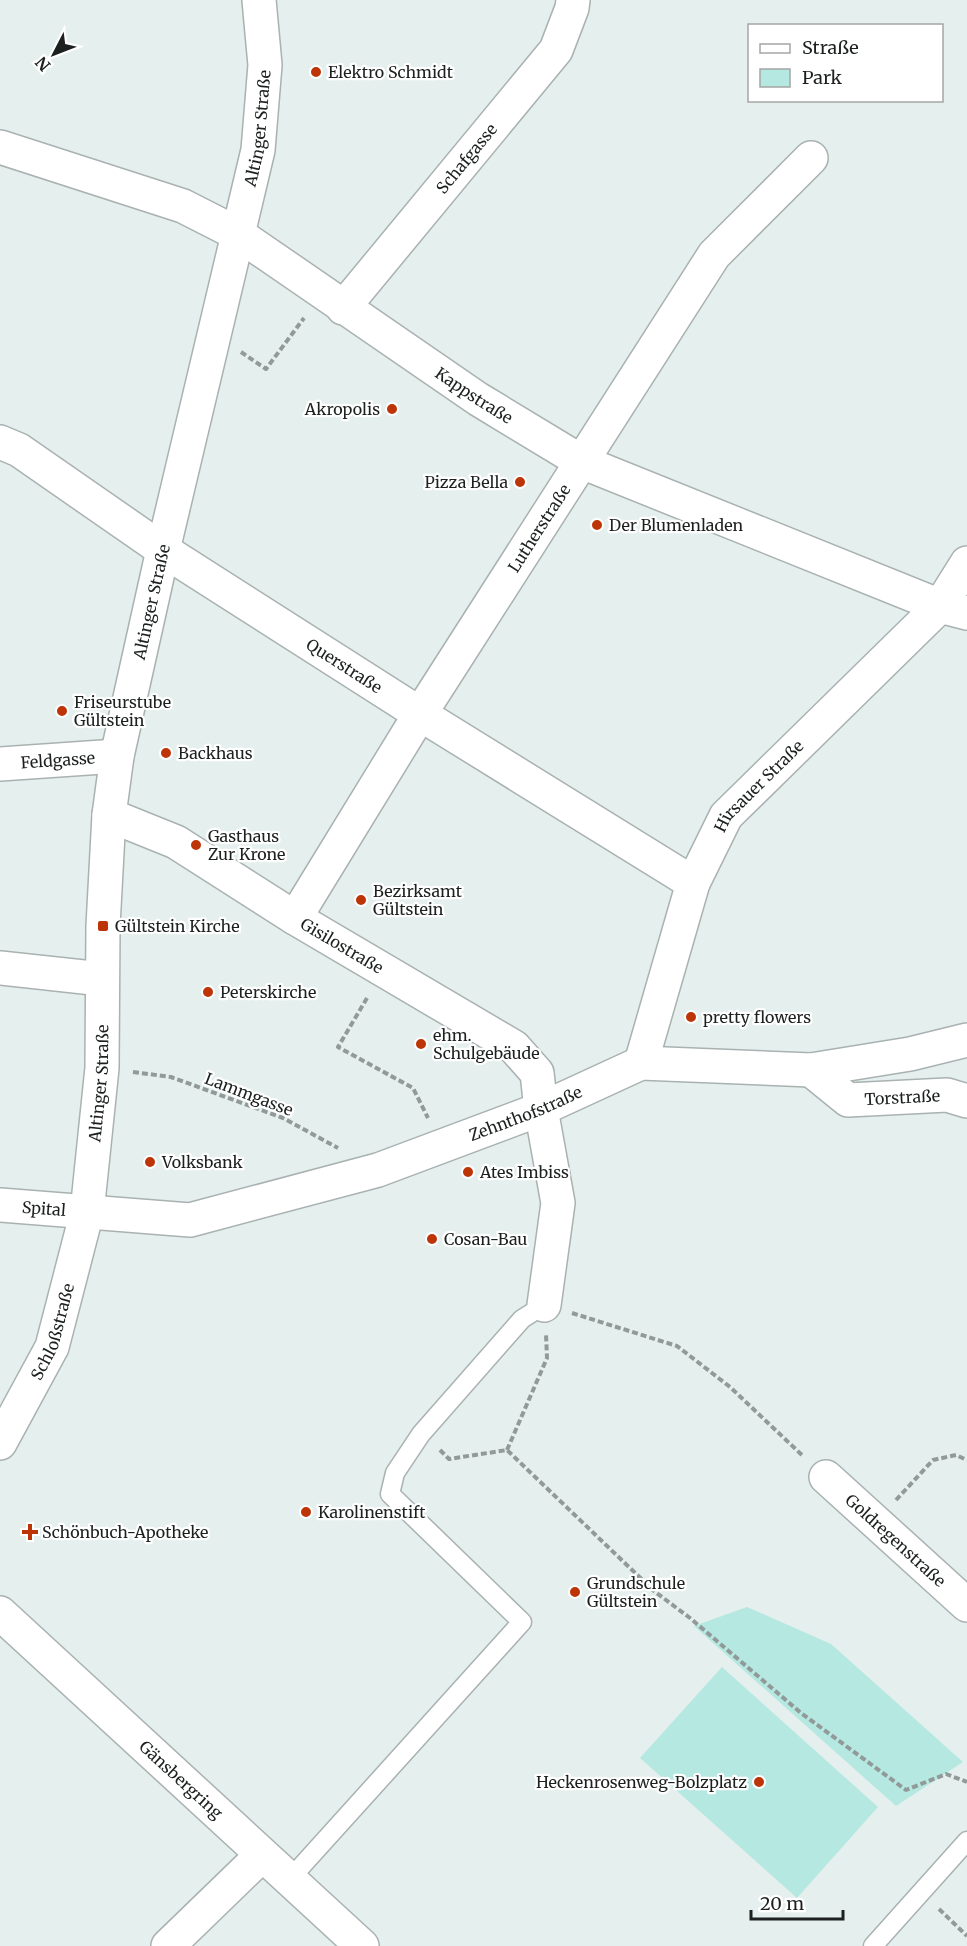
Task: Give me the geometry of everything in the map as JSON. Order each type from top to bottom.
[{"type":"street","name":"Altinger Straße","points":[[87,1212],[102,1068],[102,979],[109,815],[117,756],[163,550],[258,150],[265,65],[259,0]]},
{"type":"street","name":"Schafgasse","points":[[343,308],[556,50],[573,0]]},
{"type":"street","name":"Kappstraße","points":[[0,147],[183,206],[238,234],[478,399],[582,462],[954,610]]},
{"type":"street","name":"Lutherstraße","points":[[295,918],[420,714],[714,255],[811,158]]},
{"type":"street","name":"Querstraße","points":[[0,442],[19,450],[163,550],[420,714],[693,883]]},
{"type":"street","name":"Hirsauer Straße","points":[[641,1063],[693,883],[726,816],[954,610],[967,563]]},
{"type":"street","name":"Feldgasse","points":[[0,764],[117,756]]},
{"type":"street","name":"Gisilostraße","points":[[109,815],[176,842],[295,918],[514,1047],[537,1073],[558,1203],[544,1305]]},
{"type":"street","points":[[0,968],[102,979]]},
{"type":"street","name":"Zehnthofstraße","points":[[87,1212],[190,1220],[378,1170],[541,1108],[641,1063],[811,1070],[910,1054],[967,1040]]},
{"type":"street","name":"Torstraße","points":[[811,1070],[848,1100],[948,1095],[967,1101]]},
{"type":"street","name":"Spital","points":[[0,1205],[87,1212]]},
{"type":"street","name":"Schloßstraße","points":[[0,1443],[52,1347],[87,1212]]},
{"type":"street","name":"Goldregenstraße","points":[[826,1477],[967,1605]]},
{"type":"street","name":"Gänsbergring","points":[[0,1613],[362,1946]]},
{"type":"street","points":[[168,1946],[262,1855]]},
{"type":"lane","points":[[289,1880],[522,1622],[390,1494],[395,1473],[422,1434],[522,1319],[544,1305]]},
{"type":"lane","points":[[873,1946],[967,1841]]},
{"type":"path","points":[[215,334],[266,369],[286,342]]},
{"type":"path","points":[[383,971],[338,1047],[413,1088],[441,1146]]},
{"type":"path","name":"Lammgasse","points":[[102,1068],[171,1077],[284,1118],[378,1170]]},
{"type":"path","points":[[507,1450],[547,1358],[544,1305],[677,1346],[730,1387],[826,1477]]},
{"type":"path","points":[[422,1434],[449,1459],[507,1450]]},
{"type":"path","points":[[507,1450],[654,1592],[690,1618],[801,1713],[906,1790],[946,1774],[967,1782]]},
{"type":"path","points":[[876,1523],[933,1460],[956,1455],[967,1460]]},
{"type":"path","points":[[921,1892],[967,1936]]},
{"type":"green space","points":[[747,1607],[831,1644],[963,1762],[896,1806],[694,1626]]},
{"type":"green space","name":"Heckenrosenweg-Bolzplatz","points":[[722,1667],[878,1807],[797,1898],[640,1758]]},
{"type":"place","name":"Elektro Schmidt","points":[[316,72]]},
{"type":"place","name":"Akropolis","points":[[392,409]]},
{"type":"place","name":"Pizza Bella","points":[[520,482]]},
{"type":"place","name":"Der Blumenladen","points":[[597,525]]},
{"type":"place","name":"Friseurstube Gültstein","points":[[62,711]]},
{"type":"place","name":"Backhaus","points":[[166,753]]},
{"type":"place","name":"Gasthaus Zur Krone","points":[[196,845]]},
{"type":"place","name":"Bezirksamt Gültstein","points":[[361,900]]},
{"type":"place","name":"Gültstein Kirche","points":[[103,926]]},
{"type":"place","name":"Peterskirche","points":[[208,992]]},
{"type":"place","name":"pretty flowers","points":[[691,1017]]},
{"type":"place","name":"ehm. Schulgebäude","points":[[421,1044]]},
{"type":"place","name":"Volksbank","points":[[150,1162]]},
{"type":"place","name":"Ates Imbiss","points":[[468,1172]]},
{"type":"place","name":"Cosan-Bau","points":[[432,1239]]},
{"type":"place","name":"Karolinenstift","points":[[306,1512]]},
{"type":"place","name":"Schönbuch-Apotheke","points":[[30,1532]]},
{"type":"place","name":"Grundschule Gültstein","points":[[575,1592]]},
{"type":"place","name":"Heckenrosenweg-Bolzplatz","points":[[759,1782]]}]
